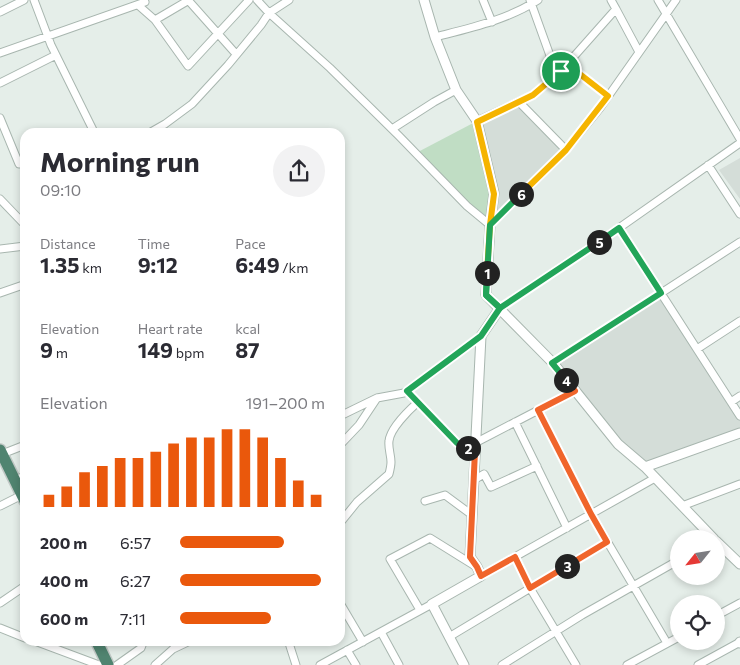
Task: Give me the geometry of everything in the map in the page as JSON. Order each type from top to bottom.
[{"type":"highway","points":[[1,452],[20,478]]},
{"type":"highway","points":[[99,646],[108,665]]},
{"type":"street","points":[[0,12],[24,0]]},
{"type":"street","points":[[34,0],[56,55],[92,128]]},
{"type":"street","points":[[154,20],[188,0],[236,54]]},
{"type":"street","points":[[0,53],[144,2],[154,20],[188,66],[249,0]]},
{"type":"street","points":[[258,0],[269,13],[330,68],[392,129],[467,206],[490,225]]},
{"type":"street","points":[[158,128],[192,104],[269,13],[290,0]]},
{"type":"street","points":[[424,0],[435,37],[456,90],[477,122],[494,194],[490,225],[486,295],[552,363],[618,444],[644,467],[705,530]]},
{"type":"street","points":[[483,0],[492,22]]},
{"type":"street","points":[[611,0],[639,52]]},
{"type":"street","points":[[658,0],[740,139]]},
{"type":"street","points":[[490,225],[566,150],[608,96],[676,0]]},
{"type":"street","points":[[435,37],[492,22],[533,1],[556,75]]},
{"type":"street","points":[[477,122],[533,95],[567,64],[616,9]]},
{"type":"street","points":[[0,83],[56,55]]},
{"type":"street","points":[[567,64],[608,96]]},
{"type":"street","points":[[392,129],[456,90]]},
{"type":"street","points":[[519,102],[566,150]]},
{"type":"street","points":[[0,118],[20,164]]},
{"type":"street","points":[[345,414],[377,398],[407,391],[481,336],[500,308],[740,143]]},
{"type":"street","points":[[708,165],[740,214]]},
{"type":"street","points":[[0,199],[20,220]]},
{"type":"street","points":[[619,228],[740,416]]},
{"type":"street","points":[[552,363],[740,242]]},
{"type":"street","points":[[0,249],[20,247]]},
{"type":"street","points":[[0,293],[20,286]]},
{"type":"street","points":[[697,349],[740,321]]},
{"type":"street","points":[[479,572],[470,557],[481,336]]},
{"type":"street","points":[[407,391],[457,443],[475,447],[516,422],[575,391]]},
{"type":"street","points":[[731,402],[740,396]]},
{"type":"street","points":[[345,440],[359,425],[377,398]]},
{"type":"street","points":[[345,516],[357,502],[389,474],[391,462],[388,449],[389,439],[395,428],[418,402]]},
{"type":"street","points":[[538,410],[591,514],[667,643]]},
{"type":"street","points":[[516,422],[567,528]]},
{"type":"street","points":[[644,467],[740,433]]},
{"type":"street","points":[[1,452],[20,446]]},
{"type":"street","points":[[474,480],[484,474],[491,487],[537,466]]},
{"type":"street","points":[[320,665],[432,604],[479,572],[515,557],[655,478]]},
{"type":"street","points":[[682,506],[740,484]]},
{"type":"street","points":[[425,501],[445,495],[472,516]]},
{"type":"street","points":[[0,506],[20,499]]},
{"type":"street","points":[[420,610],[390,559],[430,538],[479,572]]},
{"type":"street","points":[[449,637],[607,542]]},
{"type":"street","points":[[725,550],[740,564]]},
{"type":"street","points":[[515,557],[530,588],[576,665]]},
{"type":"street","points":[[502,665],[582,615],[670,565]]},
{"type":"street","points":[[0,603],[20,589]]},
{"type":"street","points":[[725,611],[740,603]]},
{"type":"street","points":[[432,604],[464,665]]},
{"type":"street","points":[[345,611],[363,642]]},
{"type":"street","points":[[0,628],[20,636]]},
{"type":"street","points":[[381,632],[398,664]]},
{"type":"street","points":[[627,665],[670,642]]},
{"type":"street","points":[[698,665],[740,642]]},
{"type":"street","points":[[48,646],[99,665]]},
{"type":"street","points":[[116,665],[142,646]]},
{"type":"street","points":[[155,665],[173,649],[179,646]]},
{"type":"street","points":[[290,646],[296,665]]},
{"type":"street","points":[[347,650],[356,665]]},
{"type":"shaded area","points":[[519,102],[566,150],[490,225],[477,121]]},
{"type":"shaded area","points":[[740,158],[740,199],[719,170]]},
{"type":"shaded area","points":[[661,293],[740,416],[740,433],[645,467],[618,444],[553,363]]},
{"type":"green space","points":[[477,121],[494,193],[490,225],[416,153]]},
{"type":"route","points":[[561,71],[533,95],[477,122],[494,194],[490,225],[486,295],[500,308],[481,336],[407,391],[457,443],[475,451],[470,557],[481,576],[515,557],[530,588],[607,542],[538,410],[575,391],[552,363],[661,293],[619,228],[500,308],[486,295],[490,225],[566,150],[608,96],[567,64],[561,71]]}]
